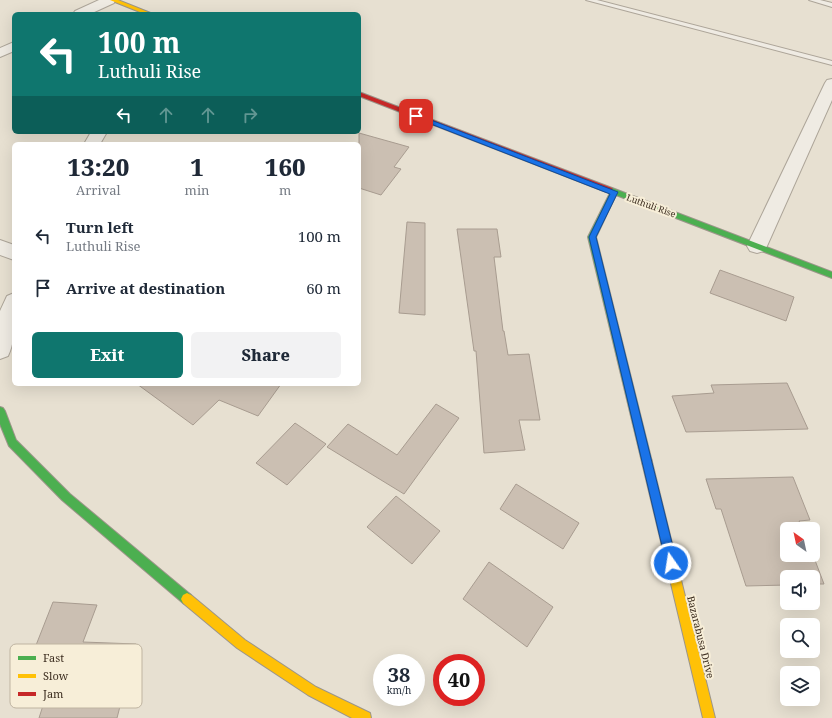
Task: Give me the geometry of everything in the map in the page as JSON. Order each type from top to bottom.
[{"type":"street","points":[[84,12],[109,0]]},
{"type":"street","points":[[113,0],[145,12]]},
{"type":"street","points":[[0,53],[12,47]]},
{"type":"street","points":[[756,246],[832,83]]},
{"type":"street","name":"Luthuli Rise","points":[[361,95],[832,275]]},
{"type":"street","name":"Bazarabusa Drive","points":[[614,192],[592,237],[709,718]]},
{"type":"street","points":[[0,247],[12,252]]},
{"type":"street","points":[[0,350],[6,322],[12,307]]},
{"type":"street","points":[[0,411],[12,443],[72,502],[241,644],[312,691],[365,718]]},
{"type":"lane","points":[[589,0],[832,63]]},
{"type":"lane","points":[[812,0],[832,5]]},
{"type":"building","points":[[359,134],[361,134],[409,147],[394,167],[401,169],[381,195],[361,189],[361,142],[359,142]]},
{"type":"building","points":[[407,222],[425,223],[425,315],[399,313]]},
{"type":"building","points":[[457,229],[497,229],[501,257],[494,257],[503,331],[508,355],[529,354],[540,420],[519,420],[525,450],[484,453],[476,351],[474,351]]},
{"type":"building","points":[[720,270],[794,297],[786,321],[710,293]]},
{"type":"building","points":[[787,383],[808,429],[686,432],[672,396],[714,393],[711,385]]},
{"type":"building","points":[[140,386],[280,386],[258,416],[219,400],[193,425]]},
{"type":"building","points":[[436,404],[459,418],[404,494],[327,447],[348,424],[397,455]]},
{"type":"building","points":[[295,423],[326,444],[287,485],[256,463]]},
{"type":"building","points":[[793,477],[810,520],[800,522],[780,522],[780,562],[816,562],[819,570],[780,570],[780,585],[746,586],[721,509],[716,509],[706,479]]},
{"type":"building","points":[[516,484],[579,523],[563,549],[500,509]]},
{"type":"building","points":[[396,496],[440,531],[412,564],[367,527]]},
{"type":"building","points":[[489,562],[553,607],[527,647],[463,599]]},
{"type":"building","points":[[820,573],[824,584],[820,584]]},
{"type":"building","points":[[53,602],[97,605],[83,642],[136,644],[36,644]]},
{"type":"building","points":[[42,708],[120,708],[117,718],[39,718]]},
{"type":"traffic: fast","points":[[609,190],[832,275]]},
{"type":"traffic: fast","points":[[614,193],[592,237],[647,462]]},
{"type":"traffic: fast","points":[[0,411],[12,443],[66,497],[187,599]]},
{"type":"traffic: slow","points":[[113,0],[145,12]]},
{"type":"traffic: slow","points":[[647,462],[709,718]]},
{"type":"traffic: slow","points":[[187,599],[241,644],[312,691],[365,718]]},
{"type":"traffic: jam","points":[[361,95],[609,190]]},
{"type":"route","points":[[416,116],[614,192],[592,237],[671,563]]}]
